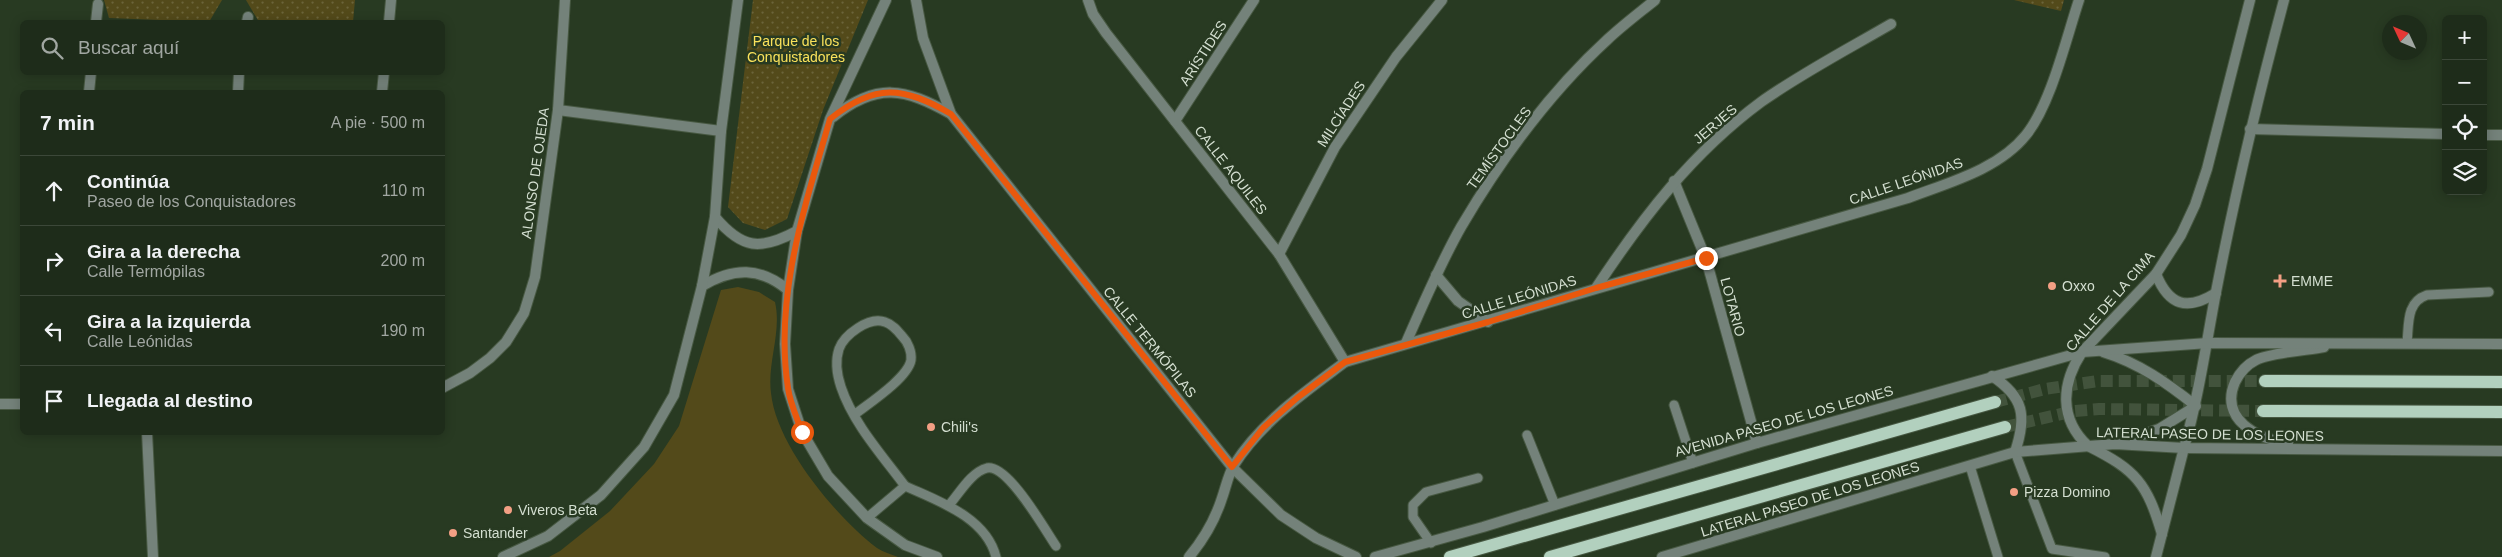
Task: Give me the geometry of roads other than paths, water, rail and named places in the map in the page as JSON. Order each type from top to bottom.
[{"type":"main road","points":[[2265,382],[2502,382]]},
{"type":"main road","points":[[1450,557],[1995,402]]},
{"type":"main road","points":[[2263,411],[2502,412]]},
{"type":"main road","points":[[1550,557],[2004,427]]},
{"type":"street","points":[[389,20],[391,0]]},
{"type":"street","name":"ALONSO DE OJEDA","points":[[445,386],[470,373],[506,342],[524,313],[535,277],[558,110],[565,0]]},
{"type":"street","points":[[503,557],[548,536],[601,495],[644,447],[674,395],[702,286],[714,217],[721,131],[738,0]]},
{"type":"street","points":[[886,0],[830,119],[797,231],[788,290],[785,344],[788,390],[802,432],[828,476],[867,518],[905,545],[938,557]]},
{"type":"street","name":"CALLE TERMÓPILAS","points":[[916,0],[923,38],[951,114],[1232,467],[1281,515],[1316,538],[1356,557]]},
{"type":"street","name":"CALLE AQUILES","points":[[1088,0],[1092,14],[1279,254],[1345,362]]},
{"type":"street","name":"ARÍSTIDES","points":[[1175,121],[1254,0]]},
{"type":"street","name":"MILCÍADES","points":[[1279,254],[1336,147],[1396,57],[1442,0]]},
{"type":"street","name":"TEMÍSTOCLES","points":[[1406,343],[1436,276],[1461,228],[1520,138],[1559,91],[1608,39],[1654,0]]},
{"type":"street","name":"CALLE LEÓNIDAS","points":[[1189,557],[1201,543],[1214,520],[1232,467],[1263,428],[1297,398],[1345,362],[1406,343],[1488,322],[1596,288],[1706,258],[1908,198],[1975,172],[2000,157],[2025,136],[2039,113],[2079,0]]},
{"type":"street","name":"CALLE DE LA CIMA","points":[[2162,534],[2146,490],[2136,477],[2120,464],[2088,446],[2071,425],[2066,397],[2073,366],[2082,352],[2156,274],[2181,235],[2198,196],[2207,169],[2250,0]]},
{"type":"street","points":[[2156,557],[2196,406],[2216,293],[2250,129],[2284,0]]},
{"type":"street","points":[[96,20],[98,4]]},
{"type":"street","name":"JERJES","points":[[1596,288],[1625,244],[1674,181],[1761,103],[1891,24]]},
{"type":"street","points":[[89,90],[91,75]]},
{"type":"street","points":[[238,90],[240,75]]},
{"type":"street","points":[[382,90],[384,75]]},
{"type":"street","name":"CALLE TERMÓPILAS","points":[[830,119],[858,100],[890,93],[906,93],[922,98],[951,114]]},
{"type":"street","points":[[558,110],[721,131]]},
{"type":"street","points":[[2250,129],[2442,134]]},
{"type":"street","points":[[2487,135],[2502,135]]},
{"type":"street","name":"LOTARIO","points":[[1674,181],[1706,258],[1757,443]]},
{"type":"street","points":[[714,217],[740,241],[752,245],[778,242],[797,231]]},
{"type":"street","points":[[702,286],[723,275],[746,272],[768,276],[788,290]]},
{"type":"street","points":[[2156,274],[2163,292],[2180,302],[2199,303],[2216,293]]},
{"type":"street","points":[[1436,276],[1458,301],[1488,322]]},
{"type":"street","points":[[2338,450],[2275,442],[2256,436],[2240,423],[2230,403],[2233,388],[2241,371],[2257,359],[2352,342]]},
{"type":"street","points":[[2208,343],[2502,344]]},
{"type":"street","name":"AVENIDA PASEO DE LOS LEONES","points":[[1375,557],[1431,543],[1757,443],[2082,352],[2208,343]]},
{"type":"street","points":[[2098,351],[2121,358],[2151,373],[2196,406]]},
{"type":"street","points":[[1992,376],[2014,394],[2020,408],[2021,433],[2015,452]]},
{"type":"street","points":[[0,404],[20,404]]},
{"type":"street","points":[[2115,444],[2153,432],[2196,406]]},
{"type":"street","points":[[147,435],[153,557]]},
{"type":"street","name":"LATERAL PASEO DE LOS LEONES","points":[[1662,557],[2015,452],[2115,444],[2184,448],[2502,451]]},
{"type":"lane","points":[[2407,343],[2412,305],[2417,298],[2427,295],[2489,292]]},
{"type":"lane","points":[[854,415],[894,382],[906,370],[911,360],[906,340],[896,328],[883,321],[871,322],[857,329],[848,336],[840,348],[837,371],[843,391],[854,415],[904,486],[949,506],[988,537],[996,557]]},
{"type":"lane","points":[[1674,405],[1693,463]]},
{"type":"lane","points":[[1527,435],[1555,505]]},
{"type":"lane","points":[[2015,452],[2052,553],[2105,557]]},
{"type":"lane","points":[[1970,466],[1998,557]]},
{"type":"lane","points":[[949,506],[976,474],[985,468],[996,469],[1010,479],[1056,546]]},
{"type":"lane","points":[[1431,543],[1413,517],[1413,505],[1426,492],[1478,478]]},
{"type":"lane","points":[[867,518],[904,486]]},
{"type":"tunnel","points":[[1995,402],[2045,389],[2098,381],[2265,381]]},
{"type":"tunnel","points":[[2005,427],[2074,411],[2099,409],[2263,411]]},
{"type":"place","name":"EMME","points":[[2280,281]]},
{"type":"place","name":"Oxxo","points":[[2052,286]]},
{"type":"place","name":"Chili's","points":[[931,427]]},
{"type":"place","name":"Pizza Domino","points":[[2014,492]]},
{"type":"place","name":"Viveros Beta","points":[[508,510]]},
{"type":"place","name":"Santander","points":[[453,533]]},
{"type":"park label","name":"Parque de los Conquistadores","points":[[796,49]]}]
